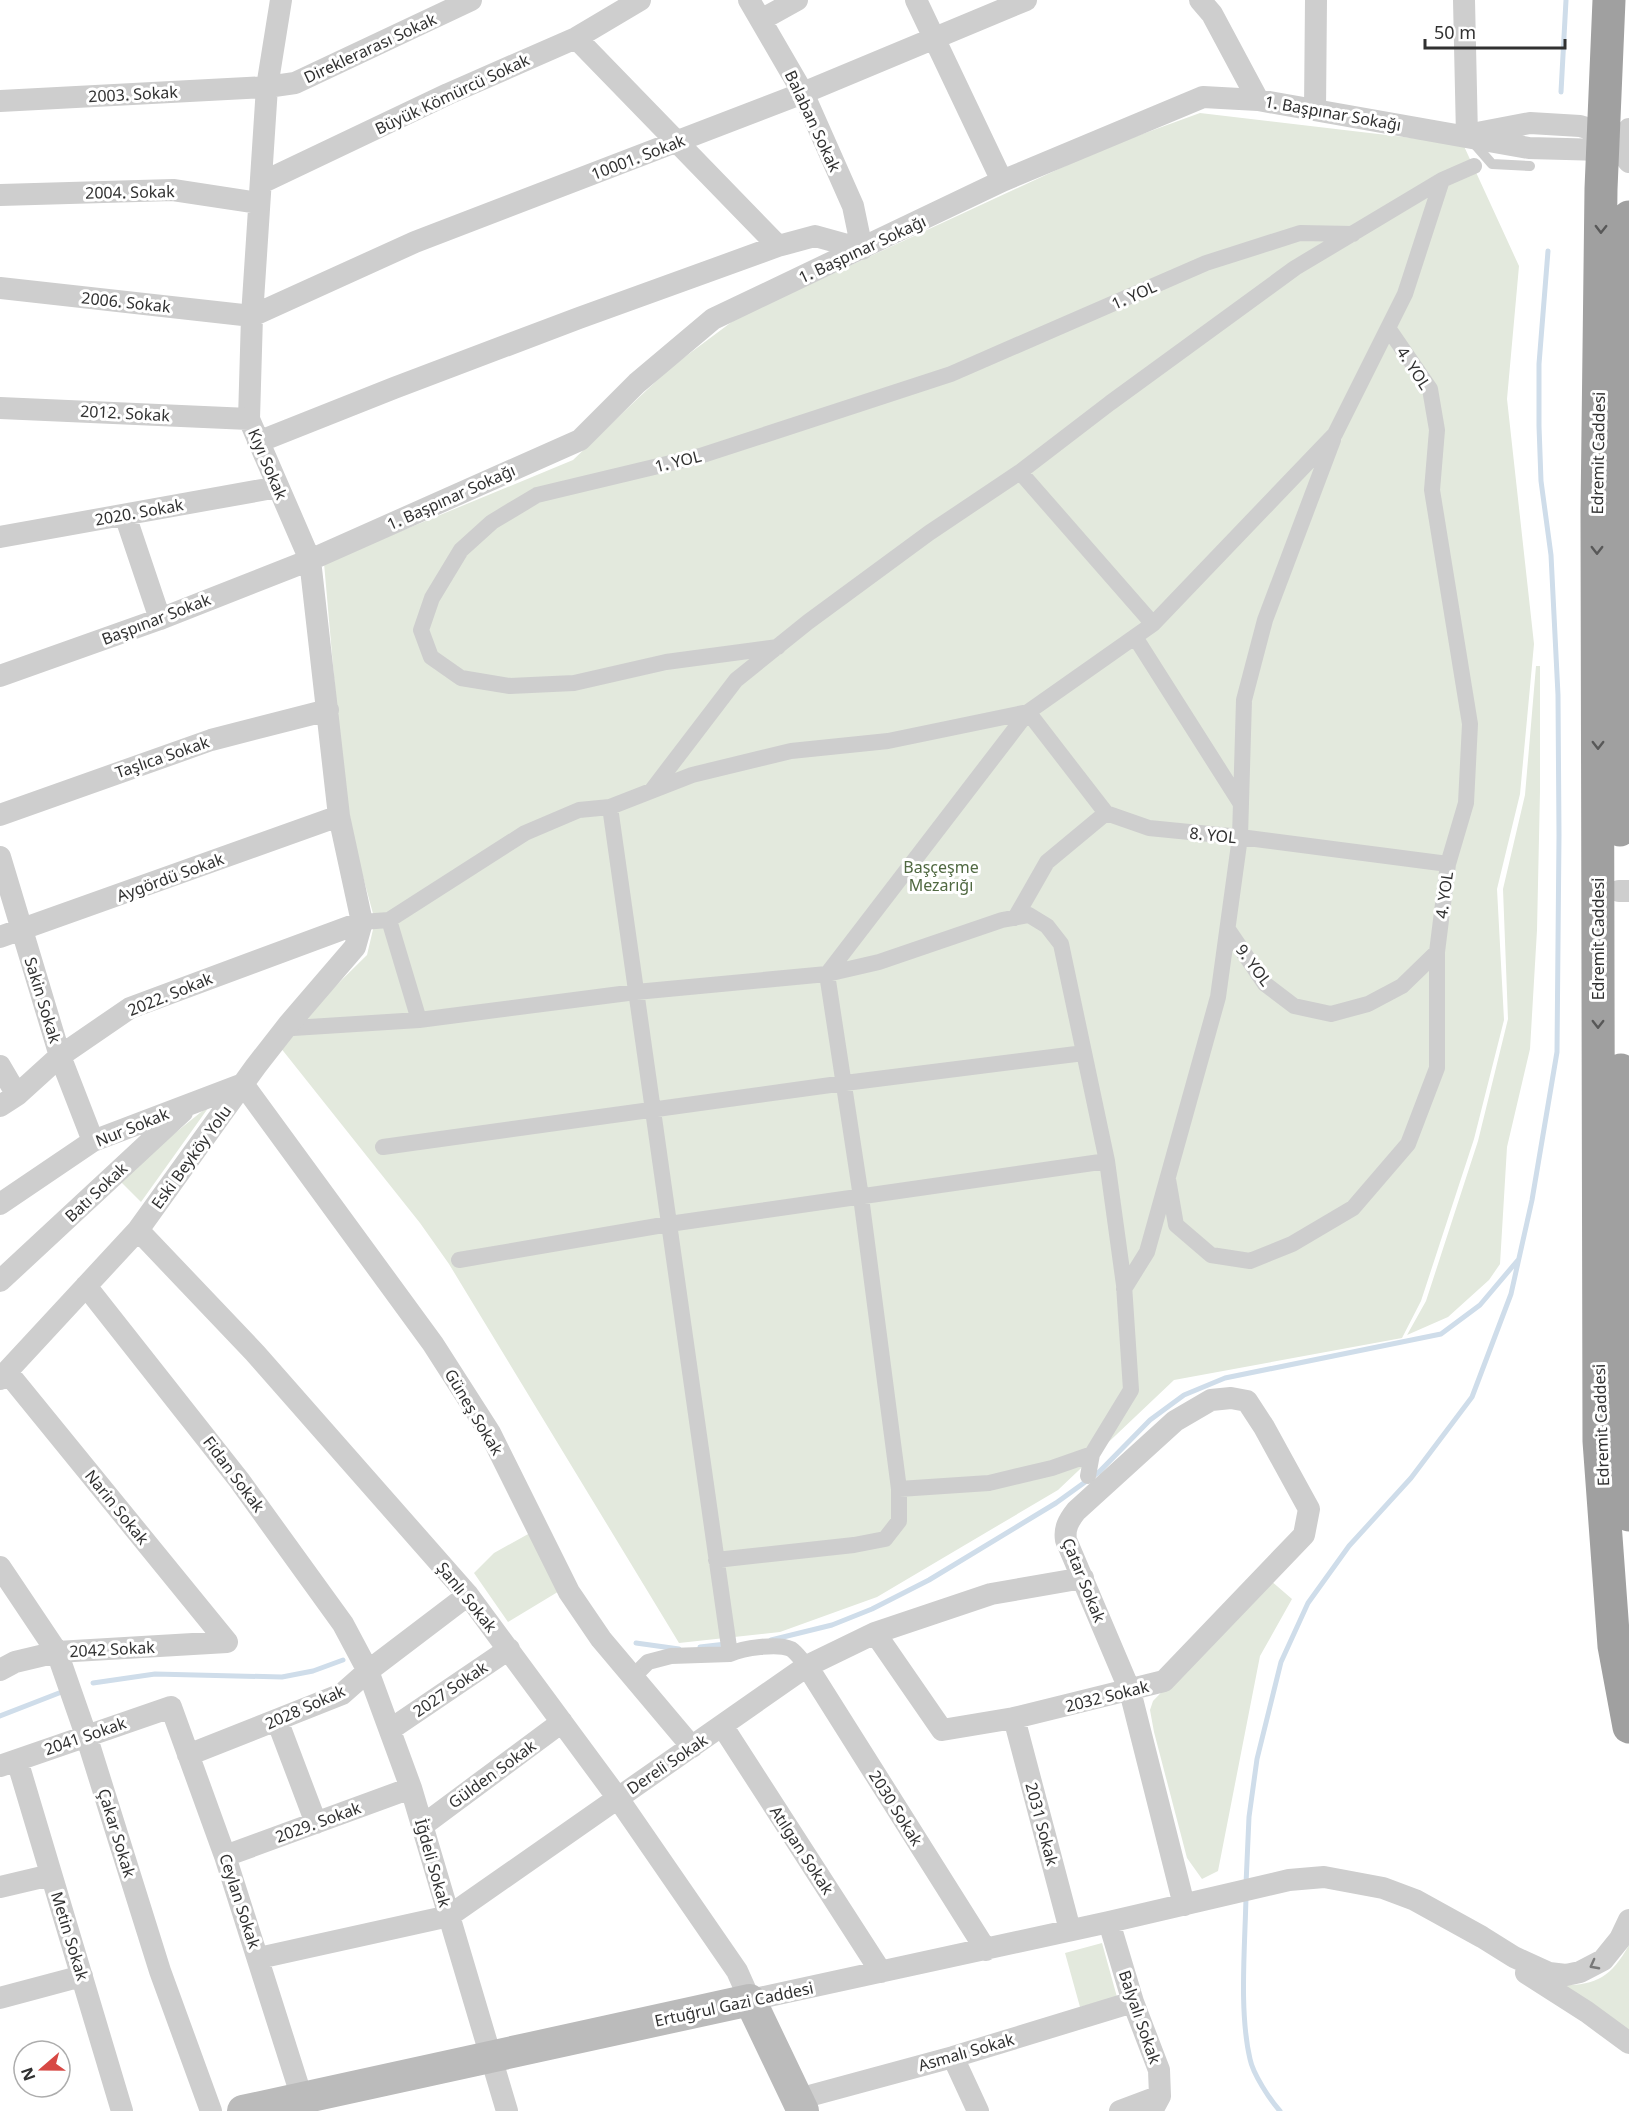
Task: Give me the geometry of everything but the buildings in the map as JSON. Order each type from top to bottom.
[{"type":"highway","points":[[1606,141],[1594,115],[1600,107],[1607,86],[1609,0]]},
{"type":"highway","name":"Edremit Caddesi","points":[[1606,141],[1601,189],[1597,512],[1599,1441],[1614,1646],[1629,1727]]},
{"type":"highway","name":"Edremit Caddesi","points":[[1629,217],[1624,891],[1624,1401],[1629,1515]]},
{"type":"main road","name":"Ertuğrul Gazi Caddesi","points":[[243,2111],[750,2000]]},
{"type":"main road","points":[[750,2000],[800,2105]]},
{"type":"street","name":"Kıyı Sokak","points":[[281,0],[267,87],[252,316],[249,419],[310,560],[339,816],[362,922]]},
{"type":"street","name":"Direklerarası Sokak","points":[[267,87],[295,83],[471,0]]},
{"type":"street","name":"Büyük Kömürcü Sokak","points":[[260,193],[438,99],[576,38],[640,0]]},
{"type":"street","name":"Balaban Sokak","points":[[749,0],[803,93],[853,206],[862,249]]},
{"type":"street","points":[[761,20],[797,0]]},
{"type":"street","points":[[916,0],[1002,182]]},
{"type":"street","name":"10001. Sokak","points":[[252,316],[415,242],[803,93],[1026,0]]},
{"type":"street","points":[[1200,0],[1212,14],[1258,100]]},
{"type":"street","points":[[1315,110],[1316,0]]},
{"type":"street","points":[[1464,0],[1467,135],[1530,123],[1606,141]]},
{"type":"street","points":[[576,38],[778,246]]},
{"type":"street","name":"2003. Sokak","points":[[0,101],[267,87]]},
{"type":"street","name":"1. Başpınar Sokağı","points":[[310,560],[579,440],[637,383],[713,319],[1002,182],[1203,97],[1258,100],[1467,135],[1530,157],[1606,141]]},
{"type":"street","points":[[651,791],[736,680],[778,646],[929,533],[1020,472],[1294,268],[1442,180],[1474,166]]},
{"type":"street","points":[[1124,1289],[1147,1252],[1218,996],[1229,931],[1240,837],[1244,700],[1265,620],[1335,434],[1406,294],[1442,180]]},
{"type":"street","name":"2004. Sokak","points":[[0,195],[174,190],[260,193]]},
{"type":"street","name":"1. YOL","points":[[778,646],[666,662],[574,683],[510,686],[461,678],[431,657],[421,630],[432,598],[461,550],[492,522],[537,495],[700,456],[951,375],[1206,263],[1290,236],[1300,233],[1353,234]]},
{"type":"street","points":[[258,442],[535,334],[778,246],[815,236],[862,249]]},
{"type":"street","name":"2006. Sokak","points":[[0,288],[252,316]]},
{"type":"street","name":"4. YOL","points":[[1168,1179],[1176,1225],[1211,1255],[1250,1261],[1292,1244],[1353,1208],[1408,1144],[1437,1068],[1437,951],[1448,864],[1466,803],[1470,724],[1432,490],[1437,430],[1430,389],[1388,328]]},
{"type":"street","name":"2012. Sokak","points":[[0,408],[249,419]]},
{"type":"street","points":[[716,1560],[854,1545],[885,1539],[899,1521],[899,1489],[861,1197],[827,974],[1028,712],[1153,624],[1335,434]]},
{"type":"street","points":[[1020,472],[1153,624]]},
{"type":"street","name":"2020. Sokak","points":[[0,537],[278,487]]},
{"type":"street","points":[[125,515],[160,619]]},
{"type":"street","name":"Başpınar Sokak","points":[[0,676],[160,619],[310,560]]},
{"type":"street","points":[[1135,637],[1241,804]]},
{"type":"street","name":"Taşlıca Sokak","points":[[0,815],[212,740],[328,710]]},
{"type":"street","points":[[362,922],[389,920],[525,833],[579,810],[610,807],[692,775],[791,751],[888,741],[1028,712]]},
{"type":"street","points":[[1015,918],[1047,862],[1106,813],[1028,712]]},
{"type":"street","points":[[610,807],[728,1647]]},
{"type":"street","name":"8. YOL","points":[[1106,813],[1149,828],[1240,837],[1448,864]]},
{"type":"street","name":"Aygördü Sokak","points":[[0,937],[339,816]]},
{"type":"street","name":"Sakin Sokak","points":[[0,857],[60,1056],[93,1141]]},
{"type":"street","points":[[293,1028],[419,1020],[636,992],[827,974],[879,962],[1002,920],[1029,915],[1047,926],[1061,944],[1107,1161],[1124,1289],[1131,1390],[1092,1454],[1088,1476]]},
{"type":"street","points":[[389,920],[419,1020]]},
{"type":"street","name":"2022. Sokak","points":[[8,1100],[60,1056],[129,1008],[362,922]]},
{"type":"street","name":"Eski Beyköy Yolu","points":[[3,1376],[138,1230],[288,1025],[355,948],[362,922]]},
{"type":"street","name":"9. YOL","points":[[1229,931],[1265,984],[1294,1005],[1331,1014],[1368,1004],[1402,986],[1437,951]]},
{"type":"street","points":[[383,1147],[845,1083],[1084,1053]]},
{"type":"street","points":[[0,1066],[8,1100]]},
{"type":"street","name":"Nur Sokak","points":[[0,1204],[93,1141],[243,1084]]},
{"type":"street","name":"Güneş Sokak","points":[[243,1084],[433,1344],[490,1433],[569,1592],[601,1639],[692,1747]]},
{"type":"street","name":"Batı Sokak","points":[[0,1281],[192,1103]]},
{"type":"street","points":[[459,1260],[669,1224],[1107,1161]]},
{"type":"street","name":"Şanlı Sokak","points":[[138,1230],[255,1353],[468,1595],[617,1797],[737,1971],[750,2000]]},
{"type":"street","name":"Fidan Sokak","points":[[86,1286],[246,1490],[344,1624],[368,1671]]},
{"type":"street","name":"Narin Sokak","points":[[3,1376],[227,1642]]},
{"type":"street","name":"Çatar Sokak","points":[[1184,1905],[1130,1691],[1064,1533],[1066,1525],[1076,1510],[1175,1421],[1211,1400],[1231,1398],[1247,1401],[1309,1509]]},
{"type":"street","points":[[899,1489],[989,1483],[1052,1468],[1092,1454]]},
{"type":"street","name":"2032 Sokak","points":[[875,1633],[942,1730],[1014,1718],[1130,1691],[1164,1681],[1305,1535],[1309,1509]]},
{"type":"street","name":"Çakar Sokak","points":[[0,1567],[57,1652],[86,1735],[160,1971],[211,2111]]},
{"type":"street","name":"Dereli Sokak","points":[[259,1958],[449,1916],[617,1797],[723,1727],[807,1666],[875,1633],[991,1594],[1083,1578]]},
{"type":"street","name":"2028 Sokak","points":[[188,1755],[342,1694],[368,1671],[468,1595]]},
{"type":"street","name":"2042 Sokak","points":[[0,1670],[15,1662],[57,1652],[227,1642]]},
{"type":"street","points":[[633,1677],[648,1662],[728,1647],[738,1650],[778,1646],[792,1650],[807,1666]]},
{"type":"street","name":"2027 Sokak","points":[[390,1729],[509,1648]]},
{"type":"street","name":"2030 Sokak","points":[[807,1666],[986,1950]]},
{"type":"street","name":"İğdeli Sokak","points":[[368,1671],[411,1788],[507,2111]]},
{"type":"street","name":"2041 Sokak","points":[[9,1763],[171,1707]]},
{"type":"street","name":"Ceylan Sokak","points":[[171,1707],[225,1856],[302,2098]]},
{"type":"street","name":"2031 Sokak","points":[[1014,1718],[1070,1930]]},
{"type":"street","points":[[277,1720],[316,1823]]},
{"type":"street","name":"Gülden Sokak","points":[[422,1826],[562,1722]]},
{"type":"street","name":"Atılgan Sokak","points":[[723,1727],[881,1972]]},
{"type":"street","name":"Metin Sokak","points":[[9,1763],[51,1875],[122,2111]]},
{"type":"street","name":"2029. Sokak","points":[[225,1856],[411,1788]]},
{"type":"street","points":[[0,1887],[51,1875]]},
{"type":"street","name":"Ertuğrul Gazi Caddesi","points":[[750,2000],[986,1950],[1289,1880],[1324,1877],[1383,1888],[1415,1900],[1462,1927]]},
{"type":"street","points":[[1462,1927],[1540,1969],[1549,1973],[1566,1975],[1580,1972],[1603,1960],[1620,1939],[1629,1920]]},
{"type":"street","name":"Balyalı Sokak","points":[[1109,1922],[1134,2002],[1159,2070],[1156,2103]]},
{"type":"street","points":[[1462,1927],[1476,1941],[1587,2012],[1629,2043]]},
{"type":"street","points":[[0,1998],[82,1976]]},
{"type":"street","name":"Asmalı Sokak","points":[[800,2105],[1134,2002]]},
{"type":"street","points":[[953,2057],[978,2111]]},
{"type":"street","points":[[1120,2111],[1156,2103]]},
{"type":"green space","name":"Başçeşme Mezarığı","points":[[1200,113],[1463,144],[1519,266],[1507,399],[1534,644],[1520,794],[1497,889],[1504,1020],[1474,1139],[1421,1301],[1402,1338],[1174,1380],[1058,1490],[877,1597],[780,1632],[679,1643],[449,1264],[420,1223],[280,1047],[293,1028],[367,955],[375,921],[346,814],[324,563],[573,460],[670,368],[737,318],[1104,148]]},
{"type":"green space","points":[[1536,666],[1540,666],[1540,791],[1537,930],[1530,1049],[1507,1147],[1500,1264],[1489,1280],[1448,1317],[1407,1335],[1426,1301],[1478,1141],[1508,1019],[1503,889],[1525,795]]},
{"type":"green space","points":[[211,1104],[141,1202],[118,1179]]},
{"type":"green space","points":[[530,1533],[561,1590],[508,1622],[474,1573],[494,1553]]},
{"type":"green space","points":[[1270,1580],[1292,1599],[1260,1656],[1218,1871],[1202,1879],[1187,1858],[1150,1710],[1153,1701]]},
{"type":"green space","points":[[1102,1943],[1117,1997],[1080,2007],[1065,1953]]},
{"type":"green space","points":[[1629,1945],[1629,2030],[1557,1985],[1582,1984],[1600,1978],[1615,1966]]},
{"type":"waterway","points":[[1561,92],[1566,0]]},
{"type":"waterway","points":[[1246,1884],[1249,1817],[1257,1759],[1281,1662],[1308,1603],[1349,1546],[1411,1478],[1472,1397],[1511,1294],[1532,1200],[1557,1052],[1558,695],[1551,555],[1541,481],[1539,426],[1539,364],[1548,251]]},
{"type":"waterway","points":[[771,1640],[832,1625],[872,1609],[929,1580],[1056,1503],[1099,1472],[1150,1420],[1184,1395],[1225,1378],[1441,1334],[1480,1305],[1518,1260]]},
{"type":"waterway","points":[[636,1643],[679,1649]]},
{"type":"waterway","points":[[700,1647],[726,1644]]},
{"type":"waterway","points":[[93,1683],[155,1674],[282,1677],[313,1671],[343,1660]]},
{"type":"waterway","points":[[0,1716],[59,1693]]},
{"type":"waterway","points":[[1246,1897],[1243,1979],[1247,2041],[1255,2072],[1280,2111]]}]
